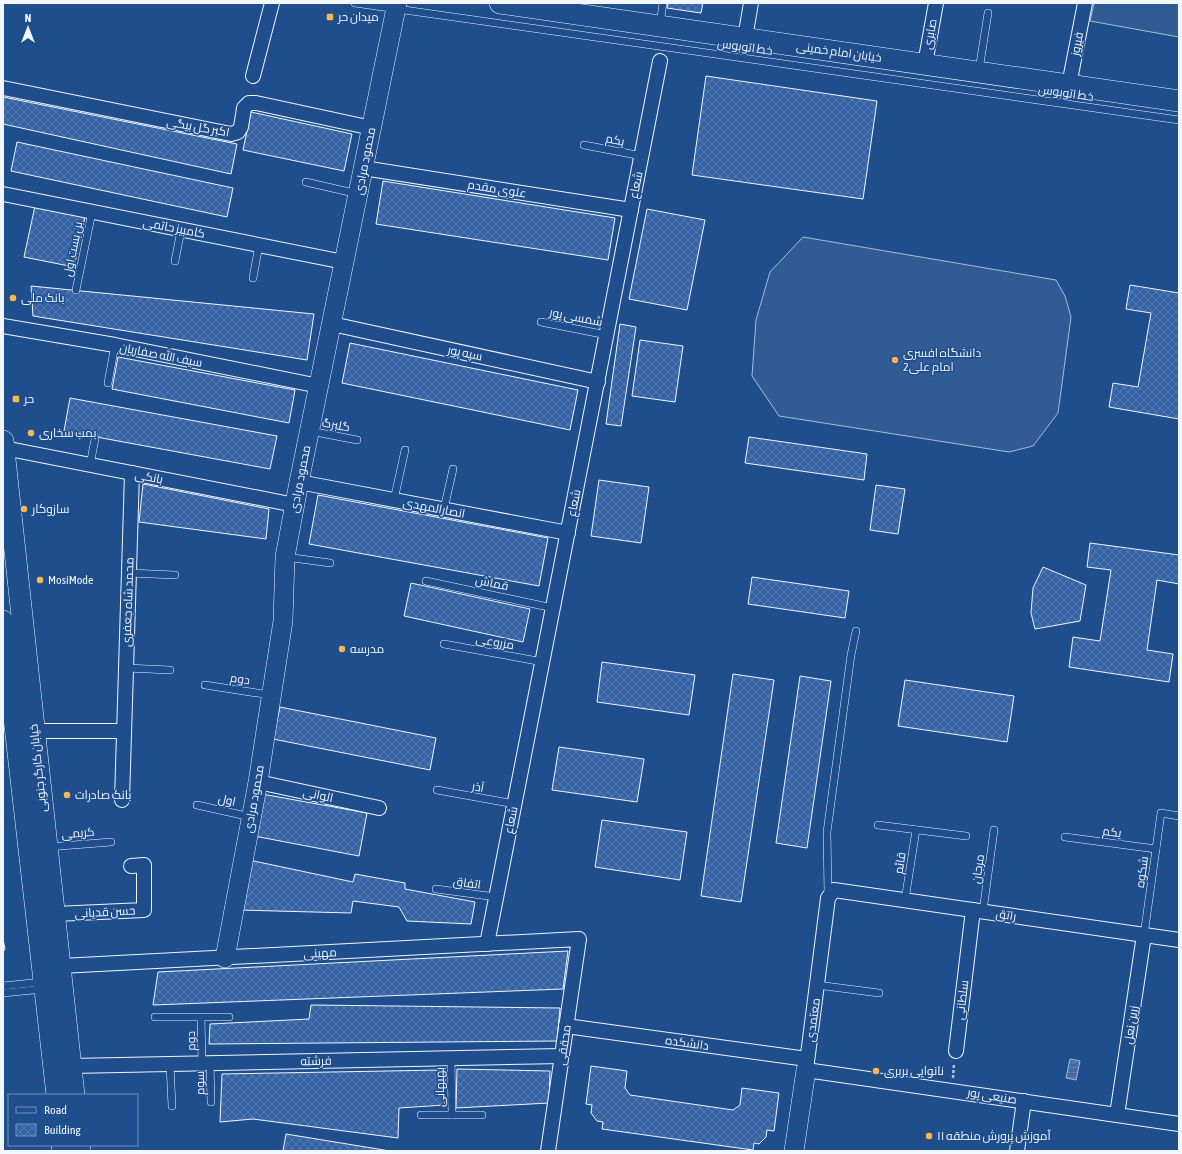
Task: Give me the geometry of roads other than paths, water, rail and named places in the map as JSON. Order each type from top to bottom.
[{"type":"main road","name":"خیابان امام خمینی","points":[[500,3],[537,6],[659,26],[1179,101]]},
{"type":"main road","name":"خیابان کارگر جنوبی","points":[[3,445],[74,1094]]},
{"type":"main road","name":"خیابان کارگر جنوبی","points":[[3,621],[57,1094]]},
{"type":"street","points":[[253,76],[272,3]]},
{"type":"street","points":[[745,38],[751,3]]},
{"type":"street","name":"صابری","points":[[925,64],[936,3]]},
{"type":"street","name":"فیروز","points":[[1069,85],[1086,3]]},
{"type":"street","name":"محمود مرادی","points":[[225,958],[258,782],[283,621],[285,557],[299,482],[397,6]]},
{"type":"street","name":"شعاع","points":[[487,944],[660,61]]},
{"type":"street","name":"اکبر گل بیگی","points":[[3,88],[231,134],[238,132],[241,127],[244,108],[249,103],[256,103],[372,128]]},
{"type":"street","name":"علوی مقدم","points":[[364,168],[632,210]]},
{"type":"street","name":"کامبیز حاتمی","points":[[3,194],[344,262]]},
{"type":"street","name":"سپه پور","points":[[332,324],[598,382]]},
{"type":"street","name":"سیف الله صفاریان","points":[[3,326],[115,345],[319,386]]},
{"type":"street","name":"بانکی","points":[[3,445],[90,465],[295,506]]},
{"type":"street","name":"محمد شاه جعفری","points":[[122,800],[132,473]]},
{"type":"street","name":"انصارالمهدی","points":[[299,482],[568,533]]},
{"type":"street","points":[[34,731],[124,731]]},
{"type":"street","name":"الوانی","points":[[258,782],[379,808]]},
{"type":"street","name":"حسن قدیانی","points":[[55,914],[144,910],[144,866],[131,866]]},
{"type":"street","name":"راتق","points":[[831,894],[905,900],[1179,940]]},
{"type":"street","name":"معتمدی","points":[[794,1151],[831,894]]},
{"type":"street","name":"سلطانی","points":[[956,1051],[978,910]]},
{"type":"street","name":"زرین نعل","points":[[1117,1115],[1144,934]]},
{"type":"street","name":"مهینی","points":[[61,966],[579,939]]},
{"type":"street","name":"محققی","points":[[548,1151],[579,939]]},
{"type":"street","name":"دانشکده","points":[[566,1026],[806,1064]]},
{"type":"street","name":"فرشته","points":[[71,1066],[562,1056]]},
{"type":"street","name":"صنیعی پور","points":[[806,1064],[951,1090],[1179,1124]]},
{"type":"street","points":[[1017,1151],[1024,1101]]},
{"type":"lane","name":"خط اتوبوس","points":[[355,3],[397,6],[1179,120]]},
{"type":"lane","points":[[659,26],[663,3]]},
{"type":"lane","points":[[978,72],[988,13]]},
{"type":"lane","name":"یکم","points":[[584,146],[642,156]]},
{"type":"lane","points":[[306,182],[358,194]]},
{"type":"lane","name":"بن بست اول","points":[[76,290],[92,212]]},
{"type":"lane","points":[[175,260],[181,230]]},
{"type":"lane","points":[[253,278],[259,245]]},
{"type":"lane","name":"شمسی پور","points":[[541,322],[607,335]]},
{"type":"lane","points":[[108,383],[115,345]]},
{"type":"lane","name":"گلبرگ","points":[[310,431],[357,440]]},
{"type":"lane","points":[[90,465],[96,439]]},
{"type":"lane","points":[[394,500],[405,450]]},
{"type":"lane","points":[[444,510],[453,469]]},
{"type":"lane","points":[[285,557],[330,564]]},
{"type":"lane","points":[[129,573],[175,574]]},
{"type":"lane","name":"قماش","points":[[426,580],[553,608]]},
{"type":"lane","points":[[831,894],[827,832],[851,655],[856,630]]},
{"type":"lane","name":"مزروعی","points":[[444,644],[543,662]]},
{"type":"lane","points":[[126,668],[170,670]]},
{"type":"lane","name":"دوم","points":[[205,685],[271,695]]},
{"type":"lane","name":"آذر","points":[[437,790],[514,804]]},
{"type":"lane","name":"اول","points":[[197,805],[251,817]]},
{"type":"lane","name":"شکوه","points":[[1144,934],[1161,813],[1179,816]]},
{"type":"lane","points":[[878,825],[966,836]]},
{"type":"lane","name":"قائم","points":[[905,900],[916,830]]},
{"type":"lane","name":"مرجان","points":[[978,910],[994,830]]},
{"type":"lane","name":"یکم","points":[[1065,837],[1156,849]]},
{"type":"lane","name":"کریمی","points":[[46,847],[111,842]]},
{"type":"lane","name":"اتفاق","points":[[436,890],[496,898]]},
{"type":"lane","points":[[3,986],[45,985]]},
{"type":"lane","points":[[3,993],[45,985]]},
{"type":"lane","points":[[817,985],[879,993]]},
{"type":"lane","points":[[155,1017],[229,1017]]},
{"type":"lane","name":"دوم","points":[[201,1018],[206,1063]]},
{"type":"lane","name":"بهبهانی","points":[[451,1058],[452,1115]]},
{"type":"lane","name":"سوم","points":[[206,1063],[211,1102]]},
{"type":"lane","points":[[170,1064],[172,1106]]},
{"type":"lane","points":[[421,1115],[482,1115]]},
{"type":"place","name":"میدان حر","points":[[330,17]]},
{"type":"place","name":"بانک ملی","points":[[13,298]]},
{"type":"place","name":"دانشگاه افسری امام علی2","points":[[895,360]]},
{"type":"place","name":"حر","points":[[16,399]]},
{"type":"place","name":"بمب سخاری","points":[[31,433]]},
{"type":"place","name":"سازوکار","points":[[24,509]]},
{"type":"place","name":"MosiMode","points":[[40,580]]},
{"type":"place","name":"مدرسه","points":[[342,649]]},
{"type":"place","name":"بانک صادرات","points":[[67,795]]},
{"type":"place","name":"نانوایی بربری","points":[[876,1071]]},
{"type":"place","name":"آموزش پرورش منطقه ۱۱","points":[[929,1136]]}]
